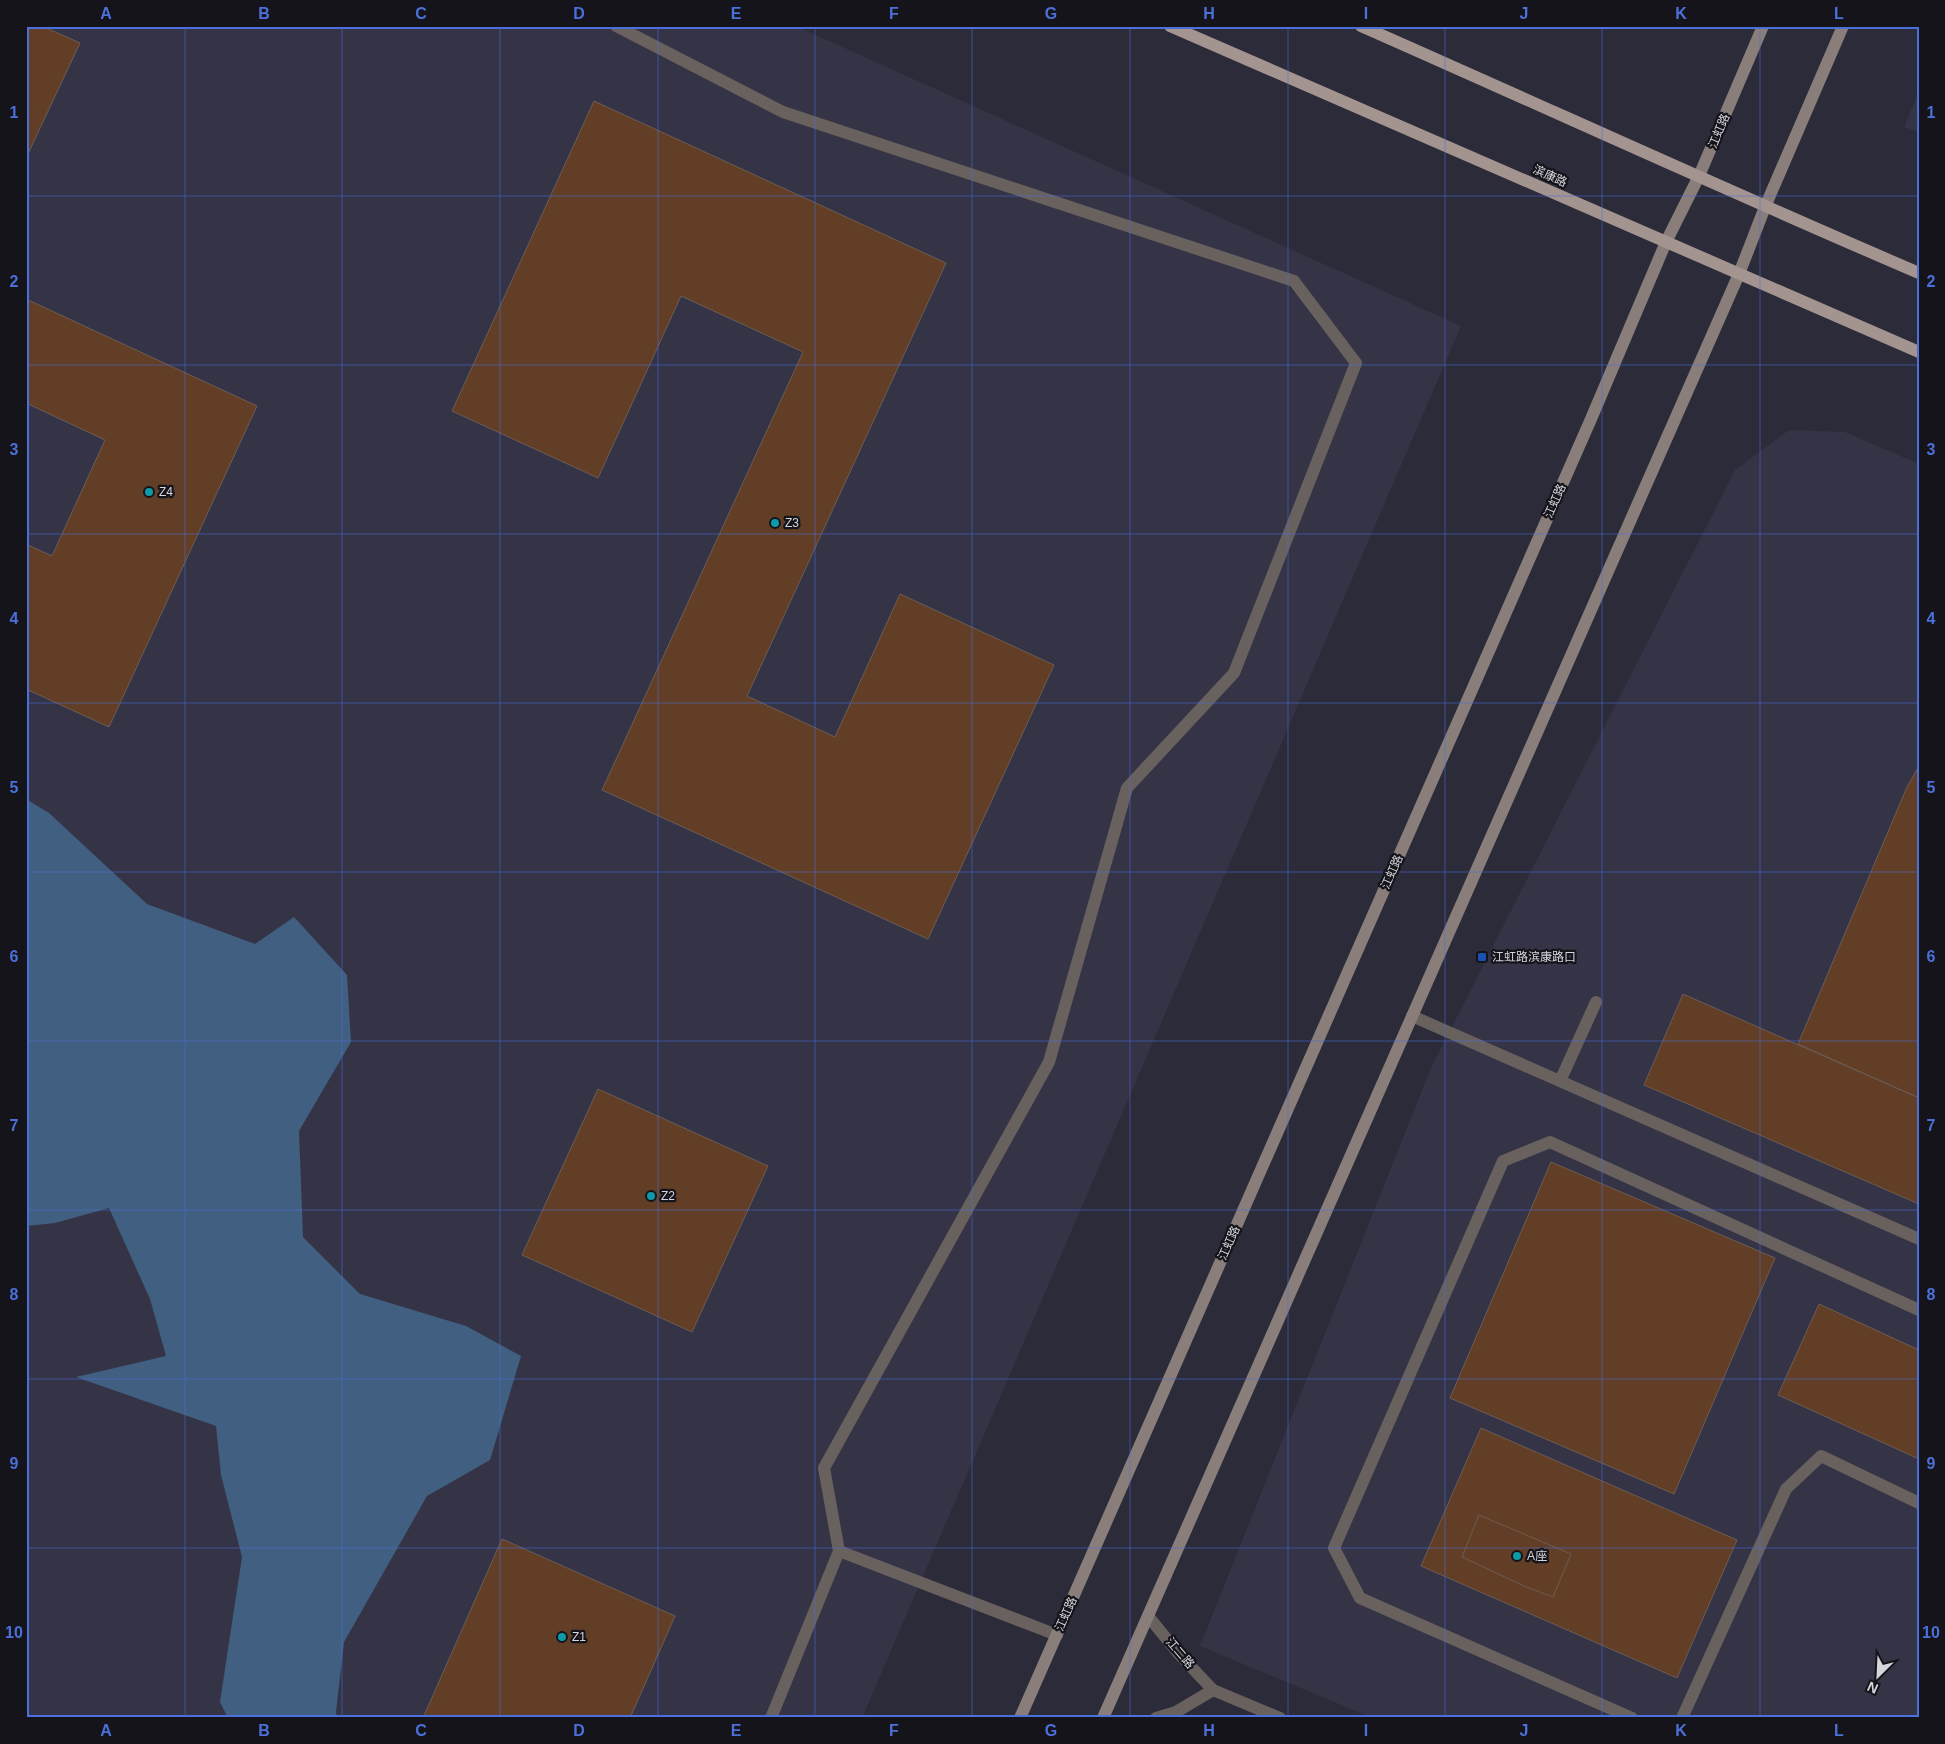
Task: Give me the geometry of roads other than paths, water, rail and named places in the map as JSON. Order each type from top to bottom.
[{"type":"main road","name":"滨康路","points":[[1170,26],[1919,352]]},
{"type":"main road","points":[[1361,26],[1765,207],[1919,273]]},
{"type":"main road","name":"江虹路","points":[[1020,1718],[1591,419],[1666,242],[1699,176],[1763,26]]},
{"type":"main road","points":[[1103,1718],[1738,274],[1843,26]]},
{"type":"street","points":[[616,26],[784,112],[1294,280],[1356,363],[1234,673],[1127,788],[1049,1062],[824,1468],[839,1551],[771,1718]]},
{"type":"street","points":[[1560,1081],[1596,1002]]},
{"type":"street","points":[[1412,1016],[1919,1239]]},
{"type":"street","points":[[1632,1718],[1360,1598],[1334,1548],[1504,1161],[1550,1142],[1919,1310]]},
{"type":"street","points":[[1682,1718],[1786,1489],[1822,1456],[1919,1503]]},
{"type":"street","points":[[839,1551],[1057,1634]]},
{"type":"street","name":"江二路","points":[[1148,1616],[1179,1654],[1213,1690],[1280,1718]]},
{"type":"street","points":[[1156,1718],[1176,1712],[1213,1690]]},
{"type":"water","points":[[26,799],[49,813],[147,904],[255,944],[294,917],[347,975],[351,1042],[299,1131],[303,1237],[360,1294],[466,1326],[521,1356],[490,1460],[427,1496],[344,1642],[336,1712],[337,1718],[228,1718],[220,1702],[242,1557],[221,1475],[216,1426],[76,1377],[166,1356],[150,1299],[109,1208],[55,1223],[26,1226]]},
{"type":"place","name":"Z4","points":[[149,492]]},
{"type":"place","name":"Z3","points":[[775,523]]},
{"type":"place","name":"江虹路滨康路口","points":[[1482,957]]},
{"type":"place","name":"Z2","points":[[651,1196]]},
{"type":"place","name":"A座","points":[[1517,1556]]},
{"type":"place","name":"Z1","points":[[562,1637]]}]
